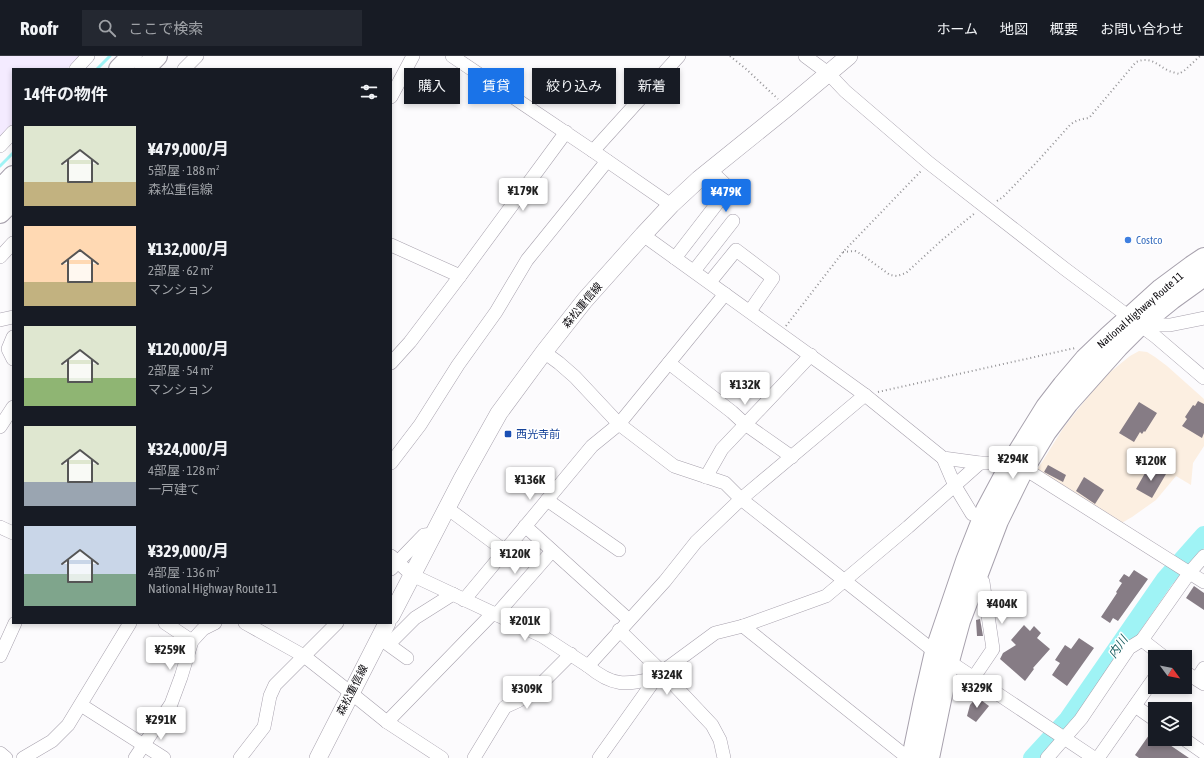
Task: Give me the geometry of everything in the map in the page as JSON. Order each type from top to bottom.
[{"type":"highway","points":[[120,68],[132,56]]},
{"type":"highway","points":[[145,68],[157,56]]},
{"type":"highway","points":[[0,190],[12,177]]},
{"type":"highway","points":[[0,213],[12,201]]},
{"type":"highway","name":"National Highway Route 11","points":[[1135,321],[1161,289],[1204,258]]},
{"type":"highway","name":"National Highway Route 11","points":[[929,758],[942,656],[960,621],[1017,468],[1038,420],[1063,385],[1085,360],[1135,321],[1172,299],[1204,276]]},
{"type":"highway","name":"National Highway Route 11","points":[[912,758],[942,656],[966,561],[983,518],[1017,468]]},
{"type":"main road","name":"森松重信線","points":[[392,614],[462,479],[499,413],[585,300],[670,205],[699,179],[788,108],[849,56]]},
{"type":"main road","name":"森松重信線","points":[[318,758],[351,693],[384,641],[388,624]]},
{"type":"street","points":[[185,68],[197,56]]},
{"type":"street","points":[[392,95],[413,56]]},
{"type":"street","points":[[452,56],[566,132],[670,205]]},
{"type":"street","points":[[593,151],[679,56]]},
{"type":"street","points":[[805,56],[828,73],[846,91],[929,163],[1065,269],[1156,337],[1204,378]]},
{"type":"street","points":[[392,362],[410,342],[460,276],[566,132]]},
{"type":"street","points":[[0,146],[12,133]]},
{"type":"street","points":[[392,462],[420,425],[458,365],[496,312],[526,260],[607,161]]},
{"type":"street","points":[[675,258],[729,188],[710,170]]},
{"type":"street","points":[[694,271],[733,221]]},
{"type":"street","points":[[643,235],[865,395],[943,458],[955,486],[972,514]]},
{"type":"street","points":[[0,256],[9,244]]},
{"type":"street","points":[[392,245],[460,276]]},
{"type":"street","points":[[710,282],[736,250],[773,278],[750,311]]},
{"type":"street","points":[[407,658],[384,641],[415,618],[458,597],[505,551],[592,446],[619,424],[725,294]]},
{"type":"street","points":[[0,320],[12,317]]},
{"type":"street","points":[[1135,321],[1170,325],[1204,318]]},
{"type":"street","points":[[12,339],[8,349],[12,357]]},
{"type":"street","points":[[544,352],[575,377],[619,424],[674,466],[725,484],[741,499],[942,656],[1094,758]]},
{"type":"street","points":[[706,477],[722,449],[811,355]]},
{"type":"street","points":[[668,363],[732,412],[745,424],[792,456]]},
{"type":"street","points":[[588,666],[665,581],[696,542],[741,499],[865,395]]},
{"type":"street","points":[[0,427],[12,409]]},
{"type":"street","points":[[943,458],[980,463],[999,463],[1033,474],[1204,582]]},
{"type":"street","points":[[434,534],[424,535],[393,562],[412,575],[542,636],[571,654],[607,680],[616,683],[636,683],[659,675],[715,633],[743,626],[826,596],[908,527],[980,463]]},
{"type":"street","points":[[547,500],[619,550]]},
{"type":"street","points":[[447,508],[505,551]]},
{"type":"street","points":[[525,526],[629,620]]},
{"type":"street","points":[[0,527],[12,533]]},
{"type":"street","points":[[387,722],[495,614],[552,550]]},
{"type":"street","points":[[1047,758],[1059,734],[1081,719],[1130,648],[1142,640],[1182,567],[1204,556]]},
{"type":"street","points":[[974,677],[993,649],[983,582],[976,579]]},
{"type":"street","points":[[0,656],[15,624]]},
{"type":"street","points":[[23,758],[52,741],[68,725],[129,624]]},
{"type":"street","points":[[166,624],[192,641]]},
{"type":"street","points":[[135,758],[171,704],[192,641],[203,629],[213,624]]},
{"type":"street","points":[[247,624],[304,656],[387,722],[442,758]]},
{"type":"street","points":[[240,758],[264,727],[270,696],[275,685],[336,624]]},
{"type":"street","points":[[743,626],[908,758]]},
{"type":"street","points":[[619,630],[659,675],[712,725],[720,740],[724,758]]},
{"type":"street","points":[[1142,640],[1155,650]]},
{"type":"street","points":[[474,758],[505,707],[518,701],[536,689],[571,654]]},
{"type":"street","points":[[1200,682],[1204,668]]},
{"type":"street","points":[[600,758],[659,675]]},
{"type":"street","points":[[1098,758],[1148,686]]},
{"type":"street","points":[[81,705],[164,758]]},
{"type":"street","points":[[1135,706],[1148,715]]},
{"type":"street","points":[[1192,745],[1204,753]]},
{"type":"street","points":[[0,753],[6,758]]},
{"type":"path","points":[[730,56],[788,108]]},
{"type":"path","points":[[843,252],[855,251],[890,275],[897,276],[906,273],[972,215],[1003,197],[1074,121],[1089,118],[1136,62],[1141,59],[1152,60],[1169,71],[1179,74],[1200,56]]},
{"type":"path","points":[[780,333],[843,252],[929,163]]},
{"type":"path","points":[[865,395],[1082,346]]},
{"type":"shaded area","points":[[0,56],[80,56],[68,68],[12,68],[12,125],[0,137]]},
{"type":"shaded area","points":[[1139,351],[1147,352],[1155,357],[1204,399],[1204,446],[1193,463],[1191,485],[1176,476],[1156,500],[1120,524],[1037,470],[1064,427],[1103,378],[1130,356]]},
{"type":"building","points":[[1198,401],[1204,404],[1204,433],[1202,438],[1182,426],[1187,419],[1185,417],[1193,405],[1195,406]]},
{"type":"building","points":[[1139,402],[1157,413],[1145,432],[1144,431],[1142,434],[1140,432],[1134,442],[1119,433]]},
{"type":"building","points":[[1048,465],[1066,475],[1063,482],[1044,472]]},
{"type":"building","points":[[1149,466],[1166,474],[1152,498],[1136,489]]},
{"type":"building","points":[[1084,477],[1104,490],[1095,504],[1076,491]]},
{"type":"building","points":[[1134,570],[1148,579],[1118,621],[1113,618],[1110,623],[1101,617],[1122,583],[1119,581],[1124,574],[1129,577]]},
{"type":"building","points":[[1194,586],[1204,593],[1204,610],[1186,598]]},
{"type":"building","points":[[980,619],[983,636],[977,636],[976,620]]},
{"type":"building","points":[[1024,625],[1030,631],[1034,626],[1041,633],[1037,638],[1050,649],[1033,668],[1034,669],[1025,681],[1000,659],[1003,653],[1016,645],[1011,640]]},
{"type":"building","points":[[1079,638],[1094,648],[1067,686],[1052,675],[1060,663],[1055,660],[1065,645],[1071,649]]},
{"type":"building","points":[[977,697],[989,706],[976,722],[967,716],[970,705]]},
{"type":"building","points":[[1148,737],[1148,746],[1171,746],[1189,758],[1139,758],[1135,755]]},
{"type":"waterway","points":[[98,68],[110,56]]},
{"type":"waterway","points":[[0,166],[12,154]]},
{"type":"waterway","name":"内川","points":[[1032,758],[1068,719],[1165,579],[1204,535]]},
{"type":"place","name":"Costco","points":[[1128,240]]},
{"type":"place","name":"西光寺前","points":[[508,434]]}]
